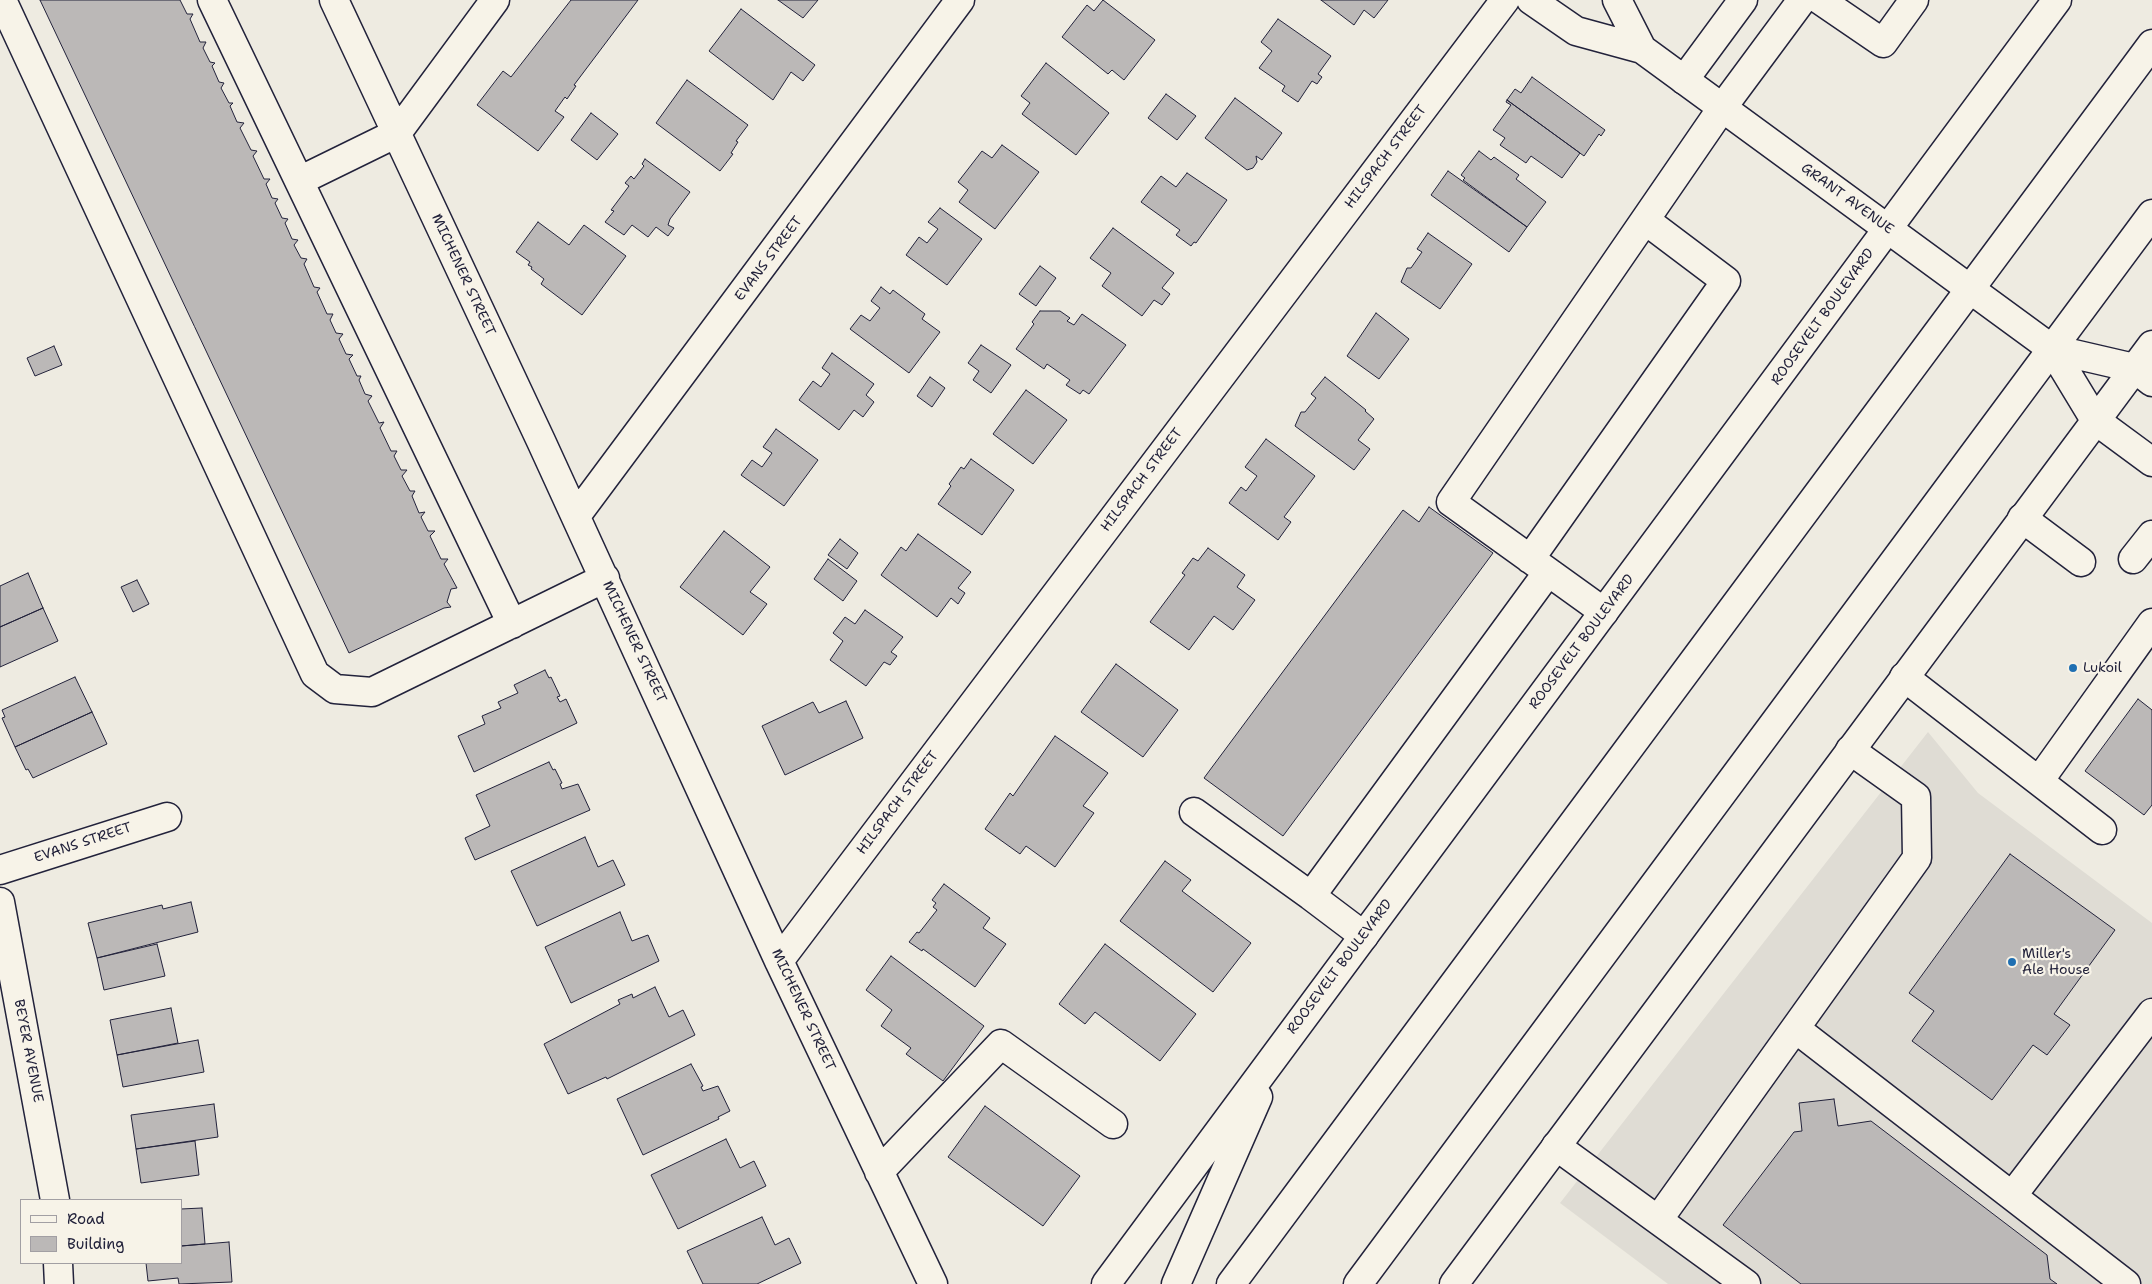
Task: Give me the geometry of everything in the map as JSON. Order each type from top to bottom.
[{"type":"main road","points":[[2,0],[315,674],[335,688],[372,692],[604,578]]},
{"type":"main road","points":[[212,0],[512,624]]},
{"type":"main road","name":"MICHENER STREET","points":[[334,0],[576,516],[779,961],[932,1284]]},
{"type":"main road","points":[[300,181],[397,133],[495,0]]},
{"type":"main road","name":"EVANS STREET","points":[[576,516],[960,0]]},
{"type":"main road","name":"HILSPACH STREET","points":[[779,961],[1505,0]]},
{"type":"main road","name":"GRANT AVENUE","points":[[1531,0],[1576,31],[1642,49],[2052,349],[2143,375]]},
{"type":"main road","name":"GRANT AVENUE","points":[[1617,0],[1642,49]]},
{"type":"main road","points":[[1684,80],[1743,0]]},
{"type":"main road","points":[[1604,612],[1451,502],[1722,108],[1802,0]]},
{"type":"main road","points":[[1820,0],[1884,43],[1914,0]]},
{"type":"main road","name":"ROOSEVELT BOULEVARD","points":[[1106,1284],[2057,0]]},
{"type":"main road","points":[[1231,1284],[2152,44]]},
{"type":"main road","points":[[1358,1284],[2152,214]]},
{"type":"main road","points":[[1311,896],[1539,565],[1726,281],[1645,220]]},
{"type":"main road","points":[[1454,1284],[2095,420],[2143,375],[2152,345]]},
{"type":"main road","name":"GRANT AVENUE","points":[[2052,349],[2095,420],[2152,462]]},
{"type":"main road","points":[[2022,518],[2081,562]]},
{"type":"main road","points":[[2133,559],[2152,535]]},
{"type":"main road","points":[[2039,781],[2148,636]]},
{"type":"main road","points":[[1904,677],[2102,830]]},
{"type":"main road","points":[[1658,1220],[1918,858],[1916,797],[1850,750]]},
{"type":"main road","points":[[1194,812],[1364,936]]},
{"type":"main road","name":"EVANS STREET","points":[[0,870],[167,817]]},
{"type":"main road","name":"BEYER AVENUE","points":[[0,902],[54,1199]]},
{"type":"main road","points":[[2012,1196],[2152,1013]]},
{"type":"main road","points":[[1796,1029],[2126,1284]]},
{"type":"main road","points":[[879,1172],[1001,1044],[1113,1124]]},
{"type":"main road","points":[[1176,1284],[1276,1054]]},
{"type":"main road","points":[[1556,1146],[1746,1284]]},
{"type":"main road","points":[[58,1264],[59,1284]]},
{"type":"shaded area","points":[[1928,732],[1978,793],[2152,923],[2152,1284],[1668,1284],[1560,1203]]},
{"type":"building","points":[[40,0],[180,0],[187,14],[193,14],[190,19],[200,42],[206,42],[203,48],[210,62],[215,63],[212,66],[219,82],[224,83],[221,88],[229,103],[233,103],[230,106],[237,122],[244,123],[240,128],[251,150],[257,151],[253,156],[264,179],[270,179],[266,184],[272,198],[278,199],[275,203],[282,218],[288,219],[285,223],[292,239],[298,240],[294,245],[301,258],[307,259],[304,264],[314,287],[320,288],[317,292],[327,314],[333,314],[330,320],[336,333],[343,334],[339,339],[346,354],[353,355],[349,359],[357,376],[361,376],[359,380],[365,394],[372,396],[368,401],[379,423],[384,422],[380,428],[391,451],[397,451],[394,456],[401,470],[407,470],[402,476],[410,491],[415,491],[412,496],[419,513],[425,512],[421,517],[428,531],[435,531],[430,536],[441,559],[448,559],[444,564],[457,588],[451,589],[447,602],[451,607],[444,608],[349,653]]},
{"type":"building","points":[[571,0],[638,0],[574,85],[576,86],[567,99],[565,97],[555,111],[564,117],[538,151],[477,105],[503,71],[511,77]]},
{"type":"building","points":[[778,0],[818,0],[803,18]]},
{"type":"building","points":[[1103,0],[1155,40],[1124,80],[1112,70],[1108,74],[1062,37],[1087,5],[1094,11]]},
{"type":"building","points":[[1321,0],[1388,0],[1374,18],[1364,10],[1354,25]]},
{"type":"building","points":[[741,9],[815,65],[803,81],[791,72],[773,100],[709,51]]},
{"type":"building","points":[[1278,19],[1331,56],[1318,74],[1322,77],[1317,84],[1312,81],[1298,102],[1282,91],[1285,86],[1259,68],[1272,51],[1261,42]]},
{"type":"building","points":[[1046,63],[1109,113],[1076,155],[1022,114],[1030,103],[1021,96]]},
{"type":"building","points":[[1532,77],[1605,130],[1601,136],[1599,134],[1584,156],[1507,100],[1515,89],[1521,93]]},
{"type":"building","points":[[687,80],[748,125],[736,141],[738,142],[731,153],[733,154],[720,171],[656,123]]},
{"type":"building","points":[[1166,94],[1196,116],[1177,140],[1148,118]]},
{"type":"building","points":[[1235,98],[1282,133],[1262,160],[1256,156],[1257,162],[1253,168],[1247,170],[1205,138]]},
{"type":"building","points":[[1507,100],[1580,153],[1562,178],[1531,156],[1526,163],[1500,145],[1505,138],[1493,130],[1511,105],[1506,102]]},
{"type":"building","points":[[591,113],[618,134],[597,160],[571,140]]},
{"type":"building","points":[[1002,145],[1039,172],[995,229],[959,202],[968,190],[958,182],[982,151],[992,158]]},
{"type":"building","points":[[1479,151],[1491,160],[1494,157],[1519,175],[1516,179],[1546,202],[1527,227],[1463,180],[1465,178],[1461,175]]},
{"type":"building","points":[[645,159],[690,192],[670,219],[668,225],[674,228],[668,236],[656,227],[648,237],[632,225],[624,235],[605,222],[614,211],[611,210],[629,186],[625,183],[631,176],[634,179],[644,166],[642,164]]},
{"type":"building","points":[[1448,171],[1527,227],[1509,252],[1431,195]]},
{"type":"building","points":[[1187,173],[1227,200],[1196,243],[1194,242],[1191,246],[1176,235],[1180,230],[1141,202],[1161,176],[1176,187]]},
{"type":"building","points":[[940,208],[982,239],[947,285],[906,255],[919,237],[927,243],[938,229],[928,222]]},
{"type":"building","points":[[538,222],[569,245],[584,225],[626,256],[582,315],[541,284],[544,279],[531,269],[532,267],[528,265],[530,262],[516,252]]},
{"type":"building","points":[[1113,228],[1174,273],[1162,288],[1170,294],[1162,305],[1154,300],[1142,316],[1102,286],[1111,273],[1090,258]]},
{"type":"building","points":[[1428,233],[1472,264],[1440,309],[1401,282],[1407,268],[1411,268],[1422,252],[1417,249]]},
{"type":"building","points":[[1040,266],[1056,278],[1036,306],[1019,294]]},
{"type":"building","points":[[881,287],[890,294],[893,290],[925,314],[922,319],[940,332],[909,373],[850,329],[861,315],[870,321],[880,308],[871,301]]},
{"type":"building","points":[[1040,311],[1060,311],[1070,318],[1067,321],[1074,325],[1082,314],[1126,345],[1089,394],[1083,390],[1080,394],[1066,385],[1070,380],[1047,364],[1044,369],[1016,349],[1034,324],[1032,322]]},
{"type":"building","points":[[1376,313],[1409,339],[1379,379],[1347,356]]},
{"type":"building","points":[[981,345],[1011,365],[991,393],[973,380],[979,371],[968,363]]},
{"type":"building","points":[[54,346],[62,365],[35,376],[27,358]]},
{"type":"building","points":[[832,353],[874,384],[866,395],[874,402],[863,417],[854,410],[839,430],[799,400],[813,381],[821,387],[830,374],[822,368]]},
{"type":"building","points":[[930,377],[945,388],[932,407],[917,396]]},
{"type":"building","points":[[1325,377],[1366,410],[1374,419],[1358,440],[1370,449],[1354,470],[1295,426],[1301,412],[1305,412],[1316,398],[1311,394]]},
{"type":"building","points":[[1026,390],[1067,420],[1033,464],[993,434]]},
{"type":"building","points":[[776,429],[818,460],[784,506],[741,475],[752,460],[762,467],[772,453],[763,447]]},
{"type":"building","points":[[1266,439],[1315,476],[1284,517],[1291,522],[1278,540],[1229,503],[1241,487],[1246,491],[1257,476],[1245,467]]},
{"type":"building","points":[[971,459],[1014,490],[982,535],[938,504],[951,486],[949,484],[961,467],[964,469]]},
{"type":"building","points":[[1429,507],[1493,553],[1283,836],[1204,778],[1403,510],[1419,522]]},
{"type":"building","points":[[724,531],[770,567],[750,592],[767,604],[743,635],[680,587]]},
{"type":"building","points":[[918,534],[971,572],[958,588],[965,593],[958,604],[951,598],[937,617],[881,575],[901,547],[906,551]]},
{"type":"building","points":[[840,539],[858,553],[847,569],[828,555]]},
{"type":"building","points":[[1208,548],[1245,575],[1237,587],[1255,600],[1233,630],[1214,616],[1189,650],[1150,622],[1185,575],[1182,573],[1193,558],[1198,561]]},
{"type":"building","points":[[828,559],[857,581],[843,601],[814,579]]},
{"type":"building","points":[[28,573],[43,608],[0,627],[0,586]]},
{"type":"building","points":[[137,580],[149,604],[133,612],[121,587]]},
{"type":"building","points":[[43,608],[58,641],[0,667],[0,627]]},
{"type":"building","points":[[865,610],[903,637],[891,652],[897,656],[890,665],[884,662],[866,686],[830,660],[843,641],[833,633],[845,617],[855,624]]},
{"type":"building","points":[[1116,664],[1178,710],[1143,757],[1081,712]]},
{"type":"building","points":[[545,670],[549,678],[551,677],[560,696],[557,697],[560,702],[566,699],[577,723],[474,772],[458,736],[485,724],[482,716],[501,708],[498,702],[518,693],[514,685]]},
{"type":"building","points":[[75,677],[92,712],[15,747],[2,718],[5,717],[2,710]]},
{"type":"building","points":[[2138,699],[2152,710],[2152,805],[2144,815],[2085,771]]},
{"type":"building","points":[[846,701],[863,738],[785,775],[762,726],[813,702],[819,713]]},
{"type":"building","points":[[92,712],[107,744],[33,778],[28,769],[26,770],[15,747]]},
{"type":"building","points":[[1055,736],[1108,773],[1083,806],[1094,813],[1055,867],[1026,846],[1020,854],[985,829],[1010,793],[1013,796]]},
{"type":"building","points":[[549,762],[562,783],[560,784],[562,789],[578,784],[590,810],[475,860],[465,838],[490,826],[476,795]]},
{"type":"building","points":[[585,837],[598,867],[613,860],[625,885],[537,926],[511,871]]},
{"type":"building","name":"Miller's Ale House","points":[[2010,854],[2115,930],[2054,1014],[2070,1025],[2047,1055],[2033,1045],[1992,1100],[1912,1041],[1934,1011],[1909,993]]},
{"type":"building","points":[[1165,861],[1191,880],[1182,891],[1251,943],[1213,992],[1120,921]]},
{"type":"building","points":[[944,884],[990,918],[983,928],[1006,944],[975,987],[923,949],[922,951],[909,942],[917,932],[919,933],[937,910],[933,907],[936,903],[932,900]]},
{"type":"building","points":[[191,902],[198,932],[97,958],[88,923],[162,905],[163,909]]},
{"type":"building","points":[[620,912],[632,941],[648,935],[659,961],[571,1003],[545,947]]},
{"type":"building","points":[[157,944],[165,976],[104,990],[97,958]]},
{"type":"building","points":[[1105,944],[1196,1014],[1160,1061],[1095,1012],[1085,1024],[1059,1004]]},
{"type":"building","points":[[891,956],[984,1026],[943,1081],[906,1054],[911,1048],[881,1026],[892,1010],[866,990]]},
{"type":"building","points":[[655,987],[669,1017],[683,1010],[695,1035],[607,1079],[606,1077],[568,1094],[544,1044],[620,1004],[618,1000],[632,994],[633,998]]},
{"type":"building","points":[[171,1008],[178,1043],[117,1055],[110,1020]]},
{"type":"building","points":[[198,1040],[204,1072],[123,1087],[117,1055]]},
{"type":"building","points":[[691,1064],[703,1086],[701,1087],[703,1091],[718,1086],[730,1111],[718,1117],[719,1119],[643,1155],[617,1099]]},
{"type":"building","points":[[1834,1099],[1838,1126],[1871,1121],[2047,1255],[2050,1279],[2057,1284],[1801,1284],[1723,1225],[1794,1132],[1802,1131],[1799,1103]]},
{"type":"building","points":[[214,1104],[218,1137],[136,1149],[131,1115]]},
{"type":"building","points":[[985,1106],[1080,1176],[1043,1226],[948,1157]]},
{"type":"building","points":[[726,1139],[740,1168],[754,1161],[766,1186],[678,1229],[651,1175]]},
{"type":"building","points":[[195,1141],[199,1175],[141,1183],[136,1149]]},
{"type":"building","points":[[202,1208],[205,1244],[182,1246],[182,1209]]},
{"type":"building","points":[[762,1217],[775,1245],[789,1238],[801,1263],[757,1284],[703,1284],[687,1251]]},
{"type":"building","points":[[229,1242],[232,1282],[179,1284],[178,1278],[148,1281],[146,1264],[182,1264],[182,1246]]},
{"type":"place","name":"Lukoil","points":[[2073,668]]},
{"type":"place","name":"Miller's Ale House","points":[[2012,962]]}]
